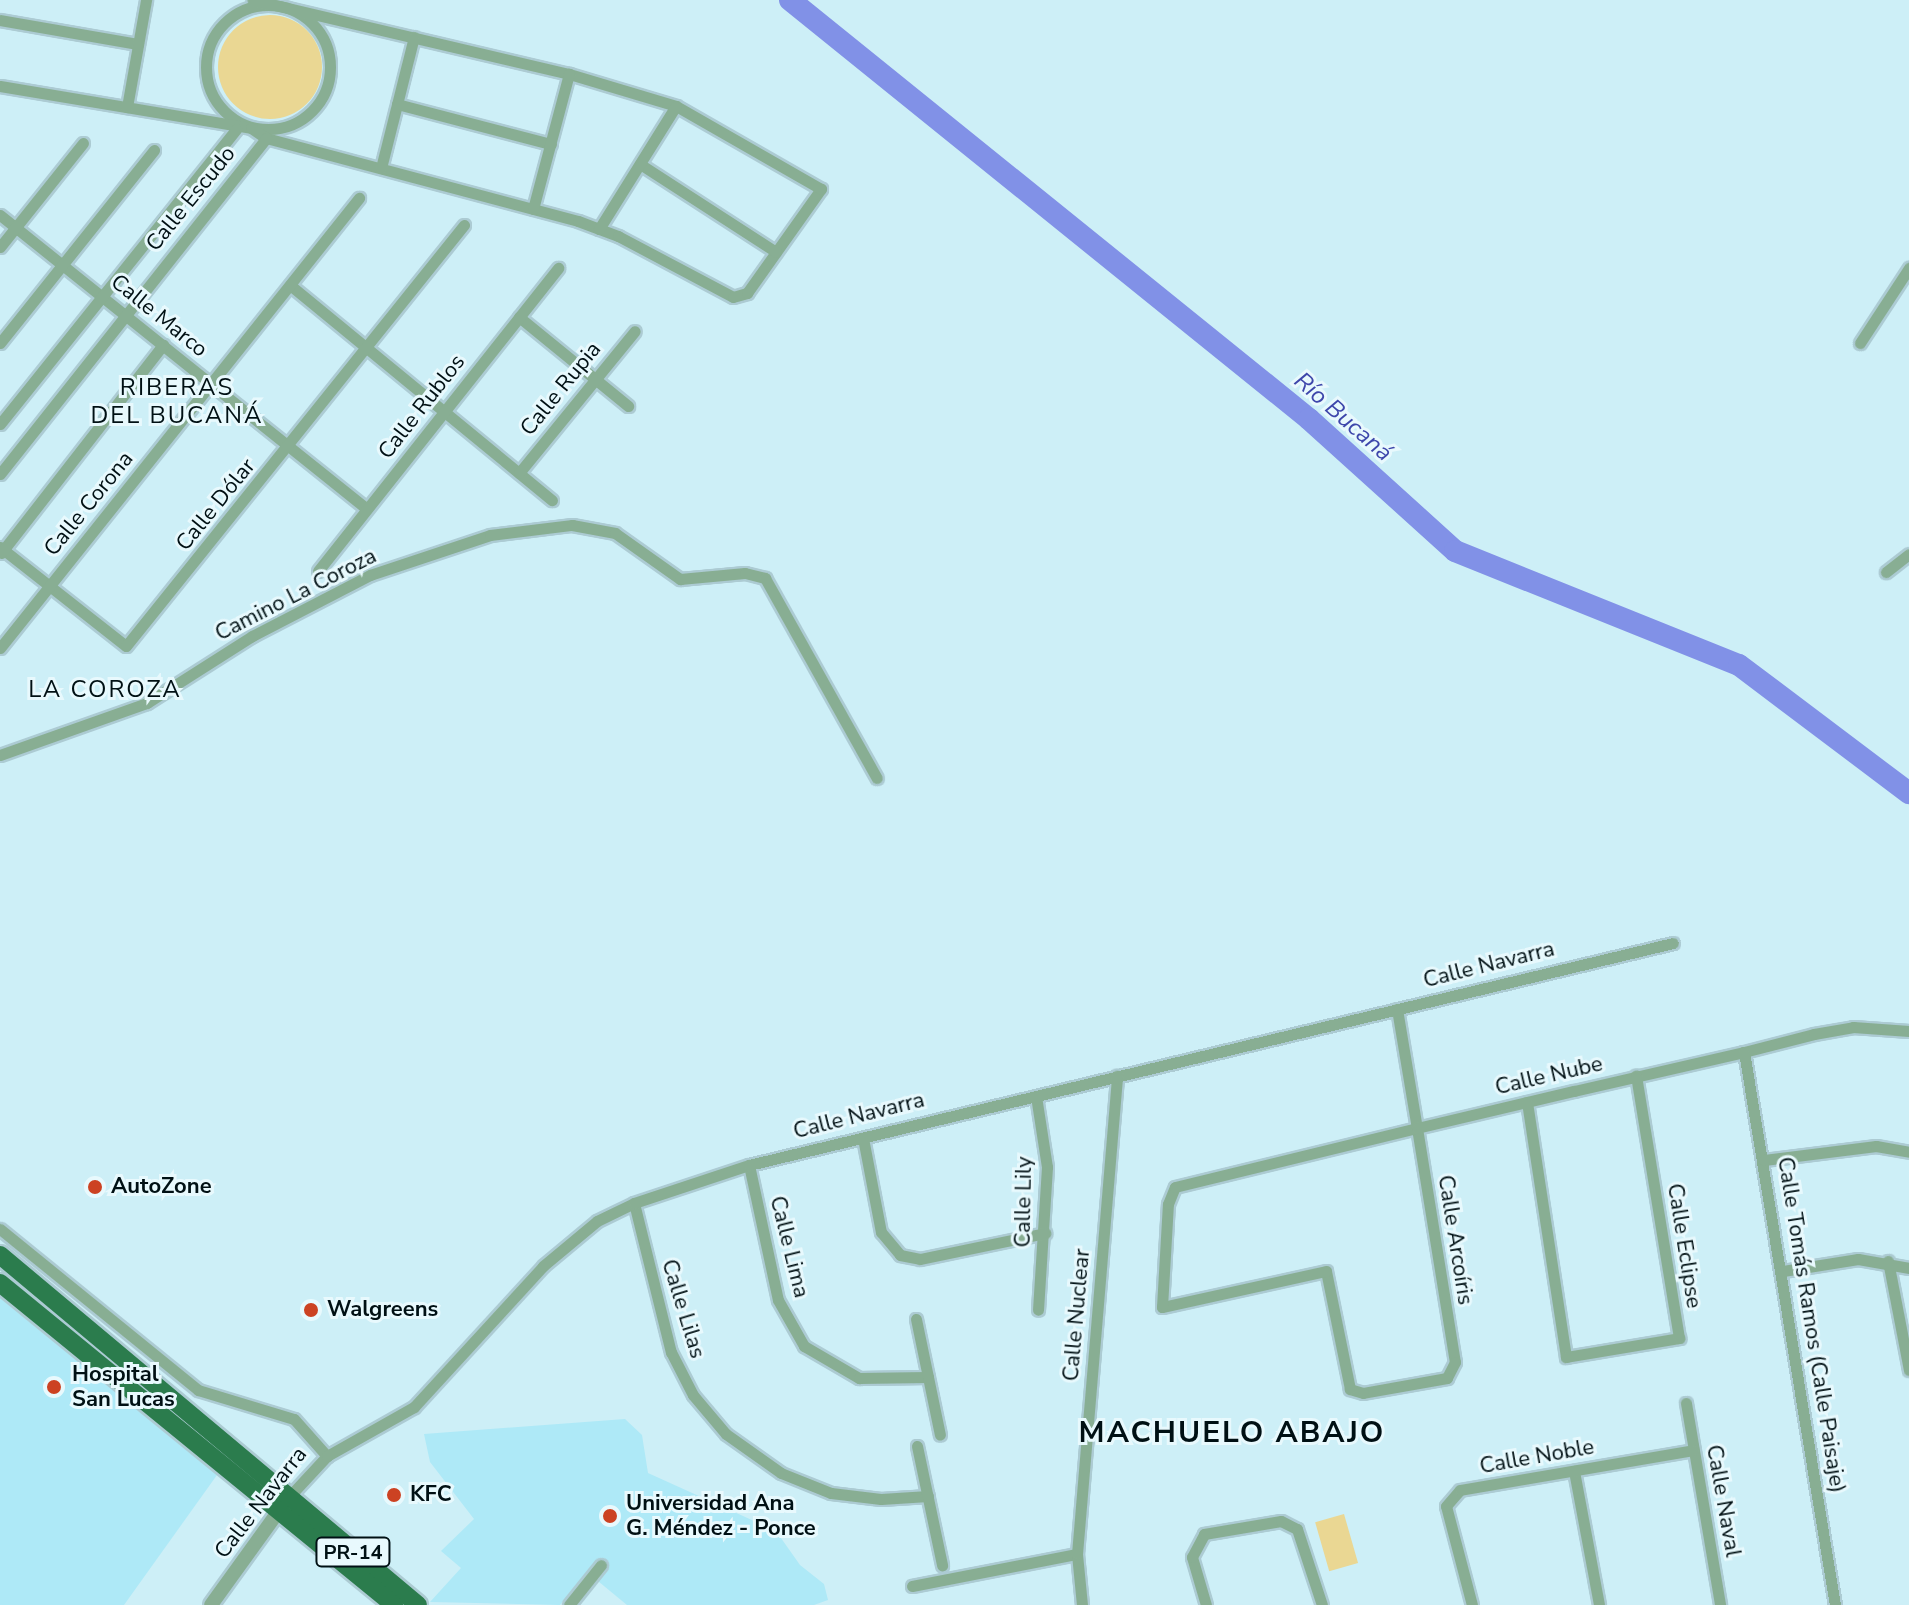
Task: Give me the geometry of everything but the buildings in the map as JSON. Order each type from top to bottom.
[{"type":"main road","name":"PR-14","points":[[0,1255],[394,1605]]},
{"type":"main road","name":"PR-14","points":[[0,1283],[283,1505],[418,1605]]},
{"type":"street","points":[[127,107],[146,0]]},
{"type":"street","points":[[0,86],[236,129],[251,128],[276,130],[299,123],[318,107],[329,85],[331,60],[323,37],[307,18],[286,7],[261,5],[238,12],[219,28],[208,50],[206,75],[214,98],[229,117],[251,128],[266,138],[599,229],[733,297],[747,293],[821,189],[676,106],[569,74],[286,7],[253,0]]},
{"type":"street","points":[[0,20],[138,44]]},
{"type":"street","points":[[381,168],[414,37]]},
{"type":"street","points":[[533,209],[569,74]]},
{"type":"street","points":[[397,104],[551,144]]},
{"type":"street","points":[[599,229],[676,106]]},
{"type":"street","name":"Calle Escudo","points":[[0,424],[104,298],[236,129]]},
{"type":"street","name":"Calle Escudo","points":[[0,474],[266,138]]},
{"type":"street","points":[[0,247],[83,143]]},
{"type":"street","points":[[0,343],[154,150]]},
{"type":"street","points":[[640,164],[776,252]]},
{"type":"street","name":"Calle Corona","points":[[0,648],[359,198]]},
{"type":"street","name":"Calle Marco","points":[[0,215],[211,384],[292,444],[367,509]]},
{"type":"street","name":"Calle Dólar","points":[[1,550],[126,646],[292,444],[464,225]]},
{"type":"street","name":"Calle Rublos","points":[[318,571],[558,268]]},
{"type":"street","points":[[1860,343],[1909,268]]},
{"type":"street","points":[[290,285],[552,500]]},
{"type":"street","points":[[519,317],[628,406]]},
{"type":"street","name":"Calle Rupia","points":[[519,473],[635,331]]},
{"type":"street","points":[[1,550],[163,345]]},
{"type":"street","name":"Camino La Coroza","points":[[0,755],[147,703],[252,636],[370,575],[490,535],[572,525],[615,533],[680,579],[745,573],[765,578],[877,778]]},
{"type":"street","points":[[1886,572],[1909,554]]},
{"type":"street","name":"Calle Navarra","points":[[211,1605],[283,1505],[327,1456],[414,1407],[543,1266],[597,1221],[634,1203],[749,1165],[1673,943]]},
{"type":"street","name":"Calle Arcoíris","points":[[1350,1389],[1363,1393],[1447,1378],[1455,1362],[1397,1009]]},
{"type":"street","name":"Calle Nube","points":[[1350,1389],[1326,1271],[1162,1307],[1168,1204],[1175,1187],[1853,1027],[1909,1031]]},
{"type":"street","name":"Calle Tomás Ramos (Calle Paisaje)","points":[[1744,1052],[1783,1271],[1835,1605]]},
{"type":"street","name":"Calle Nuclear","points":[[1082,1605],[1077,1554],[1117,1076]]},
{"type":"street","name":"Calle Eclipse","points":[[1527,1102],[1566,1357],[1679,1338],[1636,1076]]},
{"type":"street","name":"Calle Lily","points":[[1036,1096],[1047,1167],[1038,1310]]},
{"type":"street","points":[[863,1138],[881,1232],[900,1255],[920,1259],[1045,1233]]},
{"type":"street","points":[[1764,1160],[1876,1146],[1909,1152]]},
{"type":"street","name":"Calle Lima","points":[[749,1165],[778,1300],[804,1346],[859,1378],[928,1377]]},
{"type":"street","name":"Calle Lilas","points":[[634,1203],[671,1352],[693,1395],[726,1434],[781,1473],[831,1493],[881,1499],[928,1496]]},
{"type":"street","points":[[0,1229],[198,1390],[294,1419],[327,1456]]},
{"type":"street","points":[[1783,1271],[1858,1259],[1888,1261],[1909,1268]]},
{"type":"street","points":[[1888,1261],[1909,1370]]},
{"type":"street","points":[[916,1319],[940,1435]]},
{"type":"street","name":"Calle Naval","points":[[1686,1403],[1720,1605]]},
{"type":"street","points":[[917,1446],[942,1565]]},
{"type":"street","name":"Calle Noble","points":[[1472,1605],[1446,1506],[1460,1490],[1694,1450]]},
{"type":"street","points":[[1574,1471],[1599,1605]]},
{"type":"street","points":[[1206,1605],[1192,1557],[1204,1534],[1281,1521],[1297,1529],[1322,1605]]},
{"type":"street","points":[[912,1586],[1077,1554]]},
{"type":"street","points":[[569,1605],[601,1565]]},
{"type":"shaded area","points":[[270,15],[290,19],[307,30],[318,47],[322,67],[318,87],[307,104],[290,115],[270,119],[250,115],[233,104],[222,87],[218,67],[222,47],[233,30],[250,19]]},
{"type":"shaded area","name":"Hospital San Lucas","points":[[0,1298],[217,1475],[124,1605],[0,1605]]},
{"type":"shaded area","name":"Universidad Ana G. Méndez - Ponce","points":[[625,1419],[642,1435],[648,1473],[776,1531],[800,1565],[824,1584],[828,1600],[814,1605],[627,1605],[587,1572],[560,1605],[430,1602],[461,1568],[441,1551],[474,1519],[430,1462],[424,1434]]},
{"type":"shaded area","points":[[1344,1514],[1358,1563],[1329,1571],[1315,1522]]},
{"type":"waterway","name":"Río Bucaná","points":[[790,0],[1309,419],[1455,551],[1739,665],[1909,793]]},
{"type":"place","name":"AutoZone","points":[[95,1187]]},
{"type":"place","name":"Walgreens","points":[[311,1310]]},
{"type":"place","name":"Hospital San Lucas","points":[[54,1387]]},
{"type":"place","name":"KFC","points":[[394,1495]]},
{"type":"place","name":"Universidad Ana G. Méndez - Ponce","points":[[610,1516]]},
{"type":"district","name":"RIBERAS DEL BUCANÁ","points":[[177,402]]},
{"type":"district","name":"LA COROZA","points":[[105,690]]},
{"type":"district","name":"MACHUELO ABAJO","points":[[1232,1433]]}]
